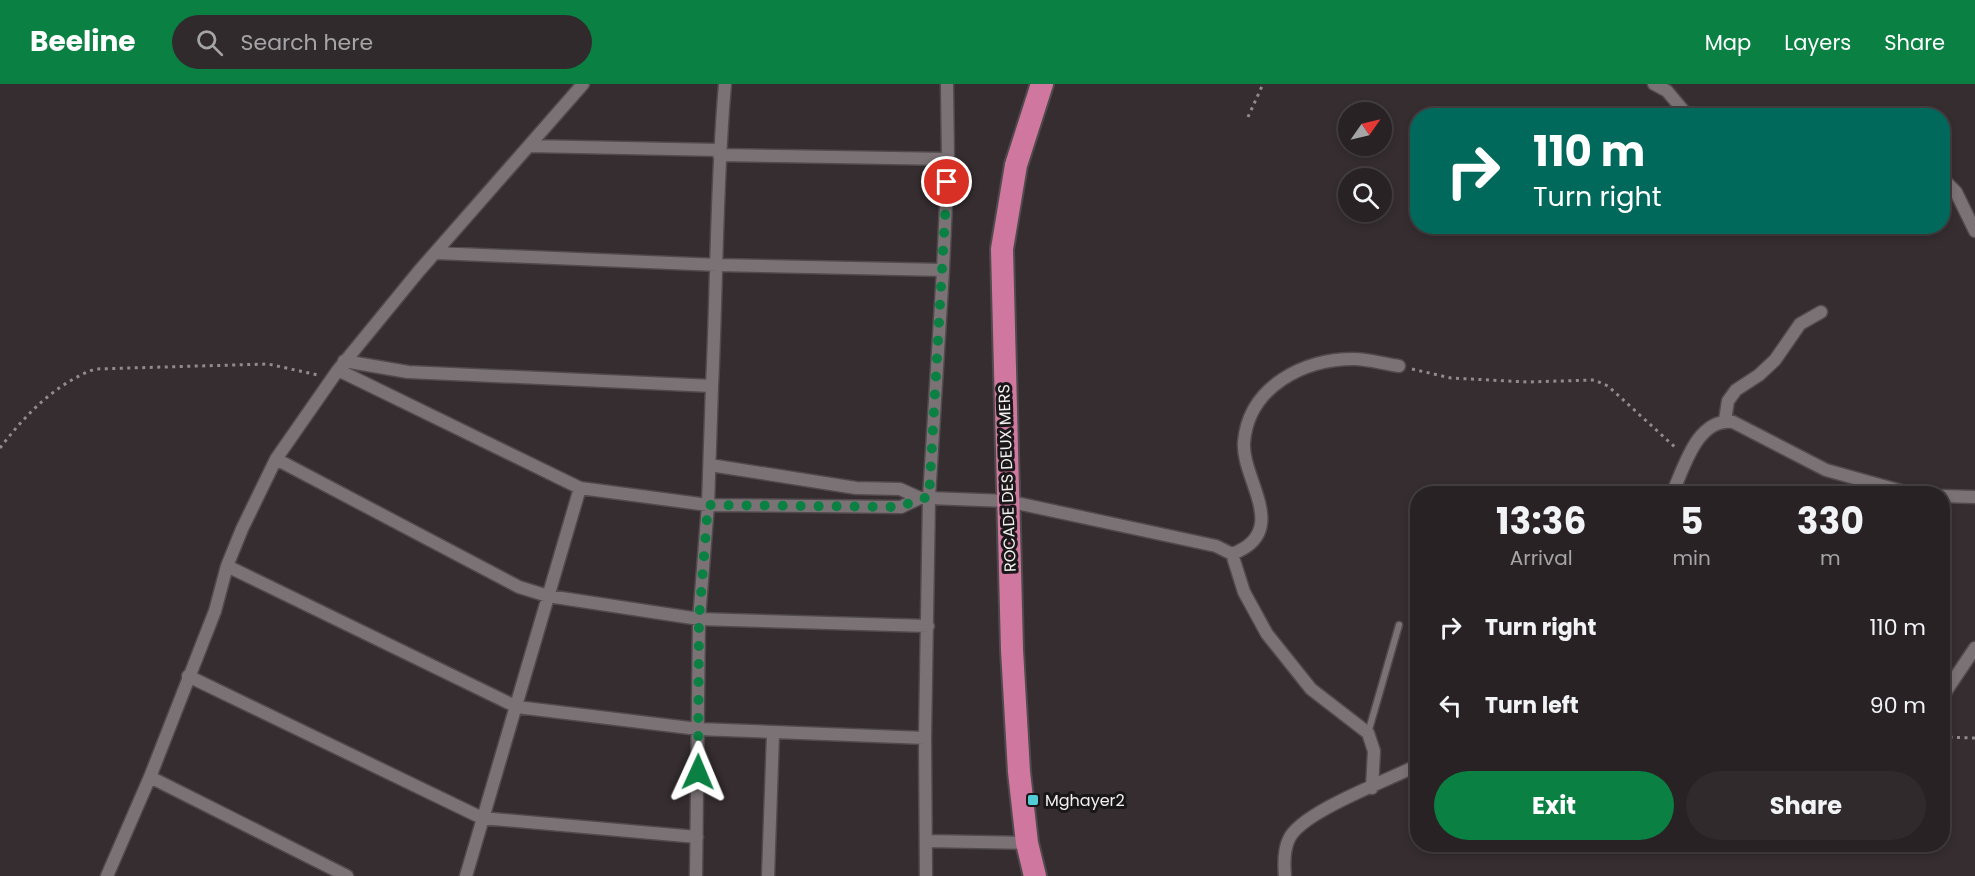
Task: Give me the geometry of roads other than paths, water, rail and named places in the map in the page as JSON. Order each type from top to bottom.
[{"type":"highway","name":"ROCADE DES DEUX MERS","points":[[1035,876],[1027,843],[1019,772],[1007,501],[1002,249],[1016,165],[1042,84]]},
{"type":"street","points":[[107,876],[150,777],[215,611],[227,566],[276,459],[338,370],[583,84]]},
{"type":"street","points":[[696,876],[699,620],[710,465],[718,265],[719,152],[725,84]]},
{"type":"street","points":[[926,876],[925,738],[928,626],[924,498],[943,270],[948,159],[947,84]]},
{"type":"street","points":[[1654,84],[1667,91],[1681,108]]},
{"type":"street","points":[[529,146],[948,159]]},
{"type":"street","points":[[1950,186],[1956,192],[1975,231]]},
{"type":"street","points":[[436,253],[718,265],[943,270]]},
{"type":"street","points":[[1725,420],[1728,402],[1736,390],[1759,375],[1775,360],[1800,324],[1821,312]]},
{"type":"street","points":[[1232,554],[1243,550],[1260,527],[1262,514],[1260,498],[1244,442],[1261,398],[1301,367],[1324,361],[1355,359],[1399,366]]},
{"type":"street","points":[[338,370],[580,488],[708,505],[901,507],[924,498]]},
{"type":"street","points":[[338,370],[712,386]]},
{"type":"street","points":[[1675,486],[1687,458],[1708,429],[1725,420],[1826,470],[1883,486]]},
{"type":"street","points":[[276,459],[519,587],[548,596],[699,620],[928,626]]},
{"type":"street","points":[[710,465],[856,488],[900,489],[924,498],[1007,501],[1216,546],[1232,554],[1244,592],[1267,634],[1311,689],[1368,733],[1374,751],[1372,788]]},
{"type":"street","points":[[465,876],[517,707],[580,488]]},
{"type":"street","points":[[1950,496],[1975,497]]},
{"type":"street","points":[[227,566],[517,707],[698,729],[772,734],[925,738]]},
{"type":"street","points":[[1950,685],[1975,648]]},
{"type":"street","points":[[188,676],[482,818],[697,837]]},
{"type":"street","points":[[768,876],[772,734]]},
{"type":"street","points":[[1285,876],[1289,839],[1298,827],[1317,813],[1410,769]]},
{"type":"street","points":[[150,777],[347,876]]},
{"type":"street","points":[[927,841],[1027,843]]},
{"type":"lane","points":[[1368,733],[1398,625]]},
{"type":"place","name":"Mghayer2","points":[[1033,800]]}]
